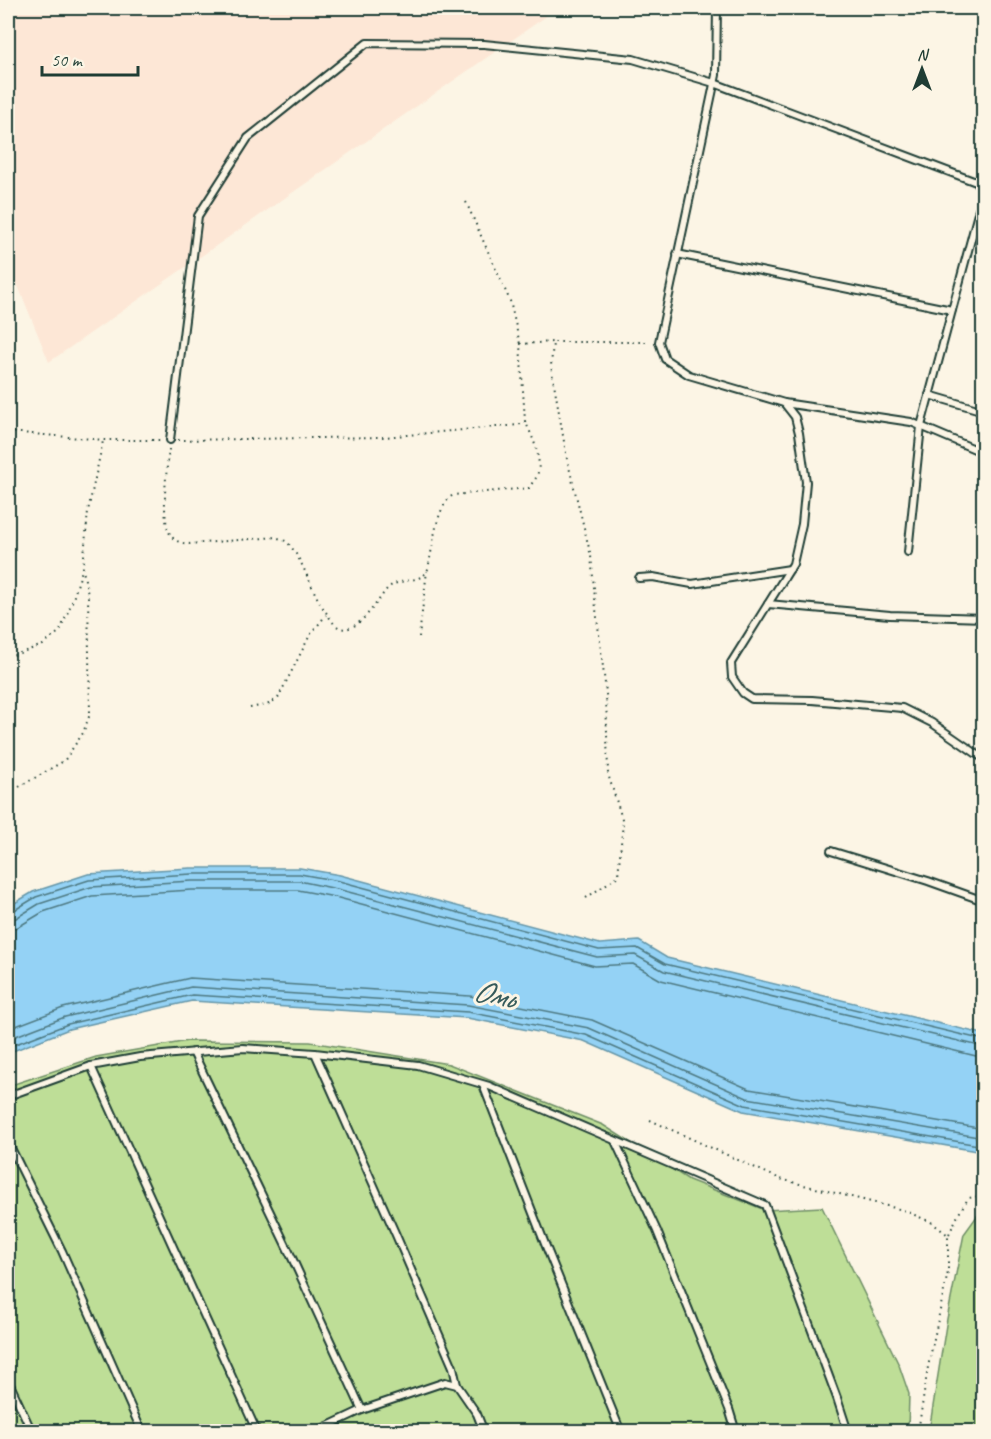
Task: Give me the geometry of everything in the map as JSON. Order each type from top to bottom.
[{"type":"lane","points":[[717,8],[716,75],[658,342],[665,359],[688,375],[784,403],[911,422],[984,453]]},
{"type":"lane","points":[[170,440],[198,216],[248,138],[367,43],[484,44],[633,59],[714,83],[984,185]]},
{"type":"lane","points":[[908,552],[921,426],[984,191]]},
{"type":"lane","points":[[677,255],[952,310]]},
{"type":"lane","points":[[929,395],[984,411]]},
{"type":"lane","points":[[784,403],[795,417],[799,433],[806,482],[802,524],[793,564],[731,663],[732,677],[743,693],[752,699],[812,700],[902,708],[932,723],[984,759]]},
{"type":"lane","points":[[639,578],[653,577],[692,584],[790,569]]},
{"type":"lane","points":[[768,604],[890,615],[984,618]]},
{"type":"lane","points":[[831,851],[984,901]]},
{"type":"lane","points":[[8,1096],[91,1066],[140,1057],[243,1048],[315,1053],[418,1065],[483,1085],[765,1205],[848,1431]]},
{"type":"lane","points":[[193,1052],[362,1410]]},
{"type":"lane","points":[[315,1053],[453,1367],[458,1385],[477,1414],[484,1431]]},
{"type":"lane","points":[[91,1066],[257,1431]]},
{"type":"lane","points":[[483,1085],[621,1431]]},
{"type":"lane","points":[[615,1140],[657,1231],[736,1431]]},
{"type":"lane","points":[[8,1142],[62,1251],[142,1431]]},
{"type":"lane","points":[[8,1380],[32,1431]]},
{"type":"lane","points":[[315,1431],[362,1410],[446,1382],[458,1385]]},
{"type":"path","points":[[418,637],[434,535],[447,500],[453,495],[529,488],[537,475],[539,461],[525,421],[520,344],[510,301],[466,202]]},
{"type":"path","points":[[553,342],[551,366],[567,459],[591,556],[606,692],[608,774],[623,822],[618,876],[586,898]]},
{"type":"path","points":[[520,344],[658,342]]},
{"type":"path","points":[[8,432],[104,440],[384,437],[519,425],[525,421]]},
{"type":"path","points":[[19,787],[64,761],[83,733],[90,714],[87,595],[83,567],[87,511],[104,440]]},
{"type":"path","points":[[170,440],[165,494],[166,520],[173,538],[180,543],[190,544],[276,537],[286,541],[298,559],[321,606],[335,625],[343,629],[352,628],[364,619],[395,582],[416,579],[427,571]]},
{"type":"path","points":[[8,657],[43,645],[60,631],[83,567]]},
{"type":"path","points":[[250,708],[269,704],[278,698],[310,635],[327,614]]},
{"type":"path","points":[[650,1120],[780,1179],[903,1210],[931,1222],[948,1235]]},
{"type":"path","points":[[918,1431],[928,1367],[948,1272],[948,1235],[969,1198],[984,1195]]},
{"type":"shaded area","points":[[8,8],[558,8],[49,362],[8,261]]},
{"type":"green space","points":[[188,1041],[310,1042],[449,1064],[603,1125],[689,1180],[765,1210],[822,1207],[899,1365],[909,1394],[908,1431],[8,1431],[8,1086],[96,1057]]},
{"type":"green space","points":[[983,1209],[983,1431],[931,1431],[930,1425],[947,1319],[964,1234]]},
{"type":"water","name":"Омь","points":[[191,868],[300,868],[340,875],[600,944],[639,941],[667,958],[983,1034],[983,1152],[743,1111],[584,1041],[467,1018],[192,1001],[69,1029],[8,1053],[8,907],[33,892],[88,874]]}]
